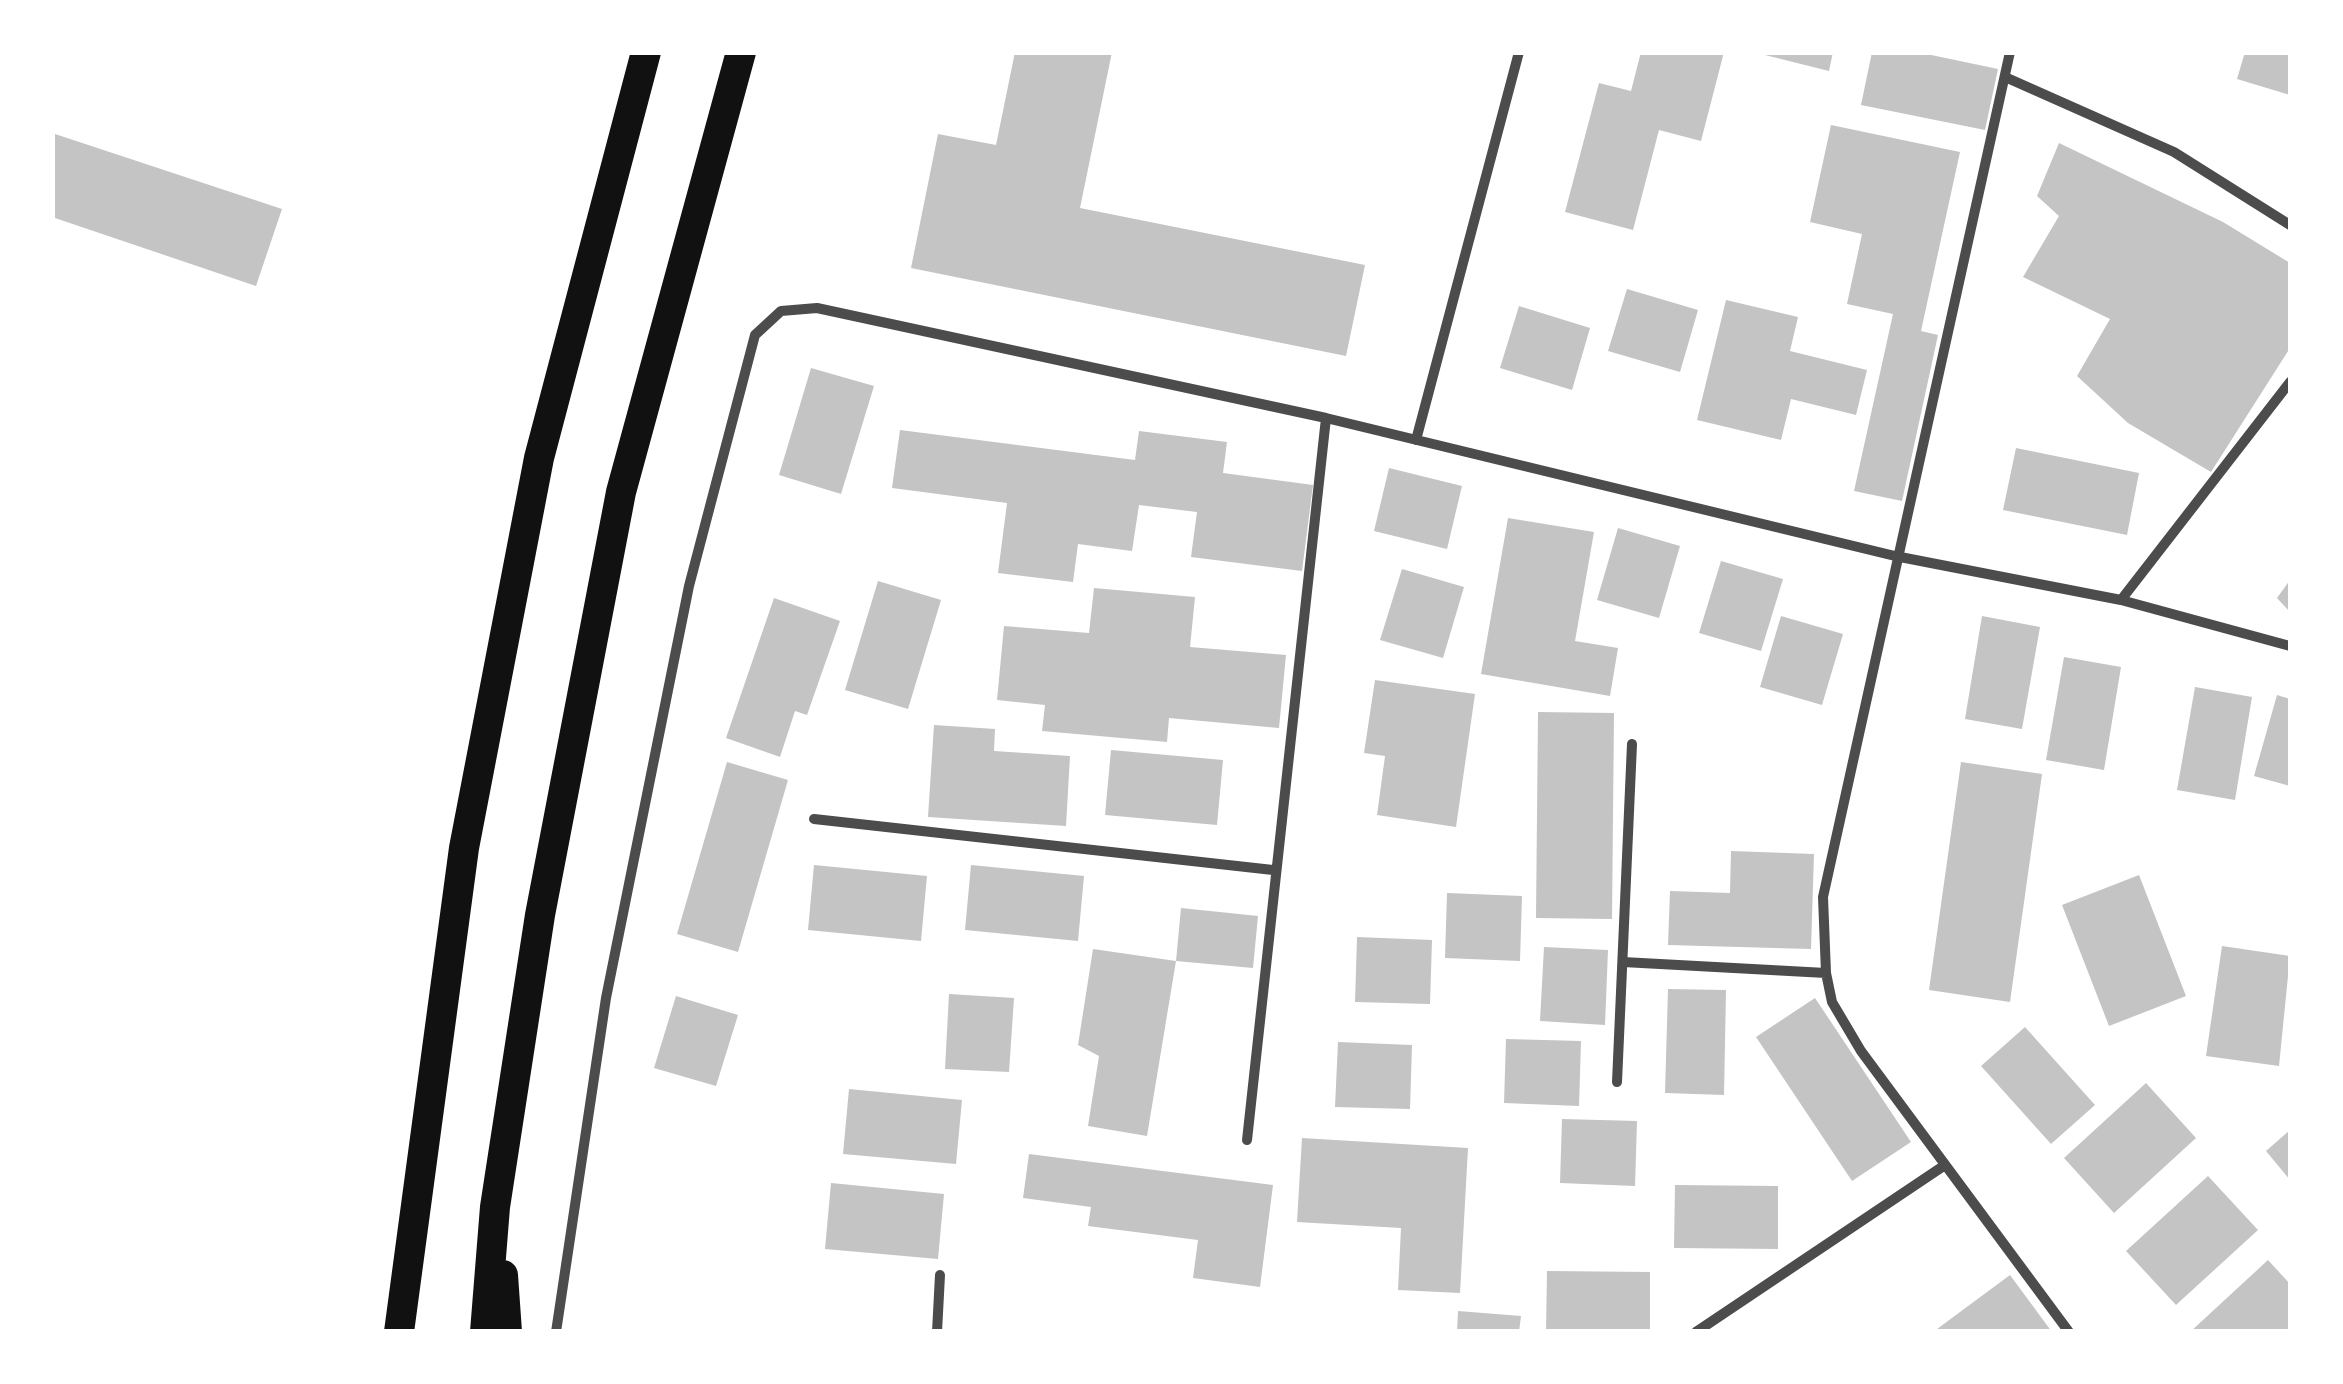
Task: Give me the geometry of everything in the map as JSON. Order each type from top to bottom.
[{"type":"highway","points":[[399,1332],[464,848],[535,477],[646,52]]},
{"type":"highway","points":[[485,1332],[495,1207],[540,915],[621,492],[741,52]]},
{"type":"highway","points":[[495,1207],[508,1332]]},
{"type":"street","points":[[1416,440],[1519,52]]},
{"type":"street","points":[[2010,52],[1896,556],[1824,898],[1826,974],[1832,1002],[1861,1052],[2070,1332]]},
{"type":"street","points":[[2004,77],[2174,152],[2290,225]]},
{"type":"street","points":[[556,1332],[606,998],[689,586],[755,335],[782,311],[817,308],[1326,418],[1896,556],[2121,600],[2290,646]]},
{"type":"street","points":[[2121,600],[2290,382]]},
{"type":"street","points":[[1247,1140],[1273,870],[1326,418]]},
{"type":"street","points":[[1617,1082],[1632,744]]},
{"type":"street","points":[[814,819],[1273,870]]},
{"type":"street","points":[[1623,962],[1826,974]]},
{"type":"street","points":[[1696,1332],[1945,1165]]},
{"type":"street","points":[[937,1332],[940,1276]]},
{"type":"building","points":[[1015,52],[1112,52],[1080,208],[1365,265],[1346,356],[911,268],[938,134],[996,145]]},
{"type":"building","points":[[1641,52],[1724,52],[1701,141],[1659,130],[1633,230],[1565,212],[1599,83],[1631,91]]},
{"type":"building","points":[[1753,52],[1833,52],[1829,71]]},
{"type":"building","points":[[1872,52],[1917,52],[1998,69],[1985,130],[1861,105]]},
{"type":"building","points":[[2245,52],[2290,52],[2290,95],[2237,79]]},
{"type":"building","points":[[1831,125],[1960,152],[1921,331],[1938,335],[1902,501],[1854,491],[1893,314],[1847,304],[1862,234],[1810,222]]},
{"type":"building","points":[[52,133],[282,209],[256,286],[52,217]]},
{"type":"building","points":[[2059,143],[2223,222],[2290,263],[2290,348],[2211,472],[2128,423],[2077,376],[2110,319],[2023,277],[2059,216],[2037,196]]},
{"type":"building","points":[[1627,289],[1698,310],[1680,372],[1608,351]]},
{"type":"building","points":[[1726,300],[1798,317],[1790,351],[1867,370],[1856,415],[1791,399],[1781,440],[1697,420]]},
{"type":"building","points":[[1519,306],[1590,328],[1572,390],[1500,368]]},
{"type":"building","points":[[811,368],[874,386],[841,494],[779,475]]},
{"type":"building","points":[[900,430],[1135,460],[1139,431],[1227,442],[1223,473],[1313,485],[1302,571],[1191,557],[1197,512],[1139,505],[1132,551],[1078,544],[1073,582],[998,573],[1007,503],[892,488]]},
{"type":"building","points":[[2016,448],[2139,473],[2127,535],[2003,510]]},
{"type":"building","points":[[1389,468],[1462,486],[1447,549],[1374,531]]},
{"type":"building","points":[[1508,518],[1594,532],[1575,641],[1618,648],[1610,696],[1481,674]]},
{"type":"building","points":[[1618,528],[1680,546],[1659,618],[1597,600]]},
{"type":"building","points":[[1721,561],[1783,579],[1761,651],[1699,633]]},
{"type":"building","points":[[1402,569],[1464,587],[1443,658],[1380,640]]},
{"type":"building","points":[[2290,580],[2290,612],[2277,598]]},
{"type":"building","points":[[878,581],[941,600],[908,709],[845,690]]},
{"type":"building","points":[[1094,588],[1195,597],[1190,647],[1286,655],[1279,728],[1169,718],[1167,742],[1042,731],[1045,705],[997,700],[1004,626],[1089,633]]},
{"type":"building","points":[[774,598],[840,621],[807,715],[795,711],[780,757],[726,738]]},
{"type":"building","points":[[1781,616],[1843,634],[1822,705],[1760,687]]},
{"type":"building","points":[[1982,616],[2040,627],[2022,729],[1965,719]]},
{"type":"building","points":[[2064,657],[2121,667],[2104,770],[2046,760]]},
{"type":"building","points":[[1375,680],[1475,694],[1456,827],[1377,815],[1385,756],[1364,753]]},
{"type":"building","points":[[2195,687],[2252,697],[2235,800],[2177,790]]},
{"type":"building","points":[[2277,695],[2290,699],[2290,786],[2254,776]]},
{"type":"building","points":[[1538,712],[1614,713],[1612,919],[1536,918]]},
{"type":"building","points":[[934,725],[995,729],[994,751],[1070,756],[1066,826],[928,817]]},
{"type":"building","points":[[1111,750],[1223,760],[1217,825],[1105,815]]},
{"type":"building","points":[[727,762],[788,780],[738,952],[677,934]]},
{"type":"building","points":[[1961,762],[2042,774],[2010,1002],[1929,990]]},
{"type":"building","points":[[1731,851],[1814,854],[1811,949],[1668,945],[1670,891],[1730,893]]},
{"type":"building","points":[[814,865],[927,876],[921,941],[808,930]]},
{"type":"building","points":[[971,865],[1084,876],[1078,941],[965,930]]},
{"type":"building","points":[[2139,875],[2186,996],[2109,1026],[2062,905]]},
{"type":"building","points":[[1447,893],[1522,896],[1520,961],[1445,958]]},
{"type":"building","points":[[1181,908],[1258,916],[1253,968],[1176,961]]},
{"type":"building","points":[[1357,937],[1432,940],[1430,1004],[1355,1002]]},
{"type":"building","points":[[2222,946],[2290,956],[2279,1066],[2206,1056]]},
{"type":"building","points":[[1544,947],[1608,950],[1605,1025],[1540,1021]]},
{"type":"building","points":[[1093,949],[1176,961],[1147,1136],[1088,1126],[1099,1056],[1078,1045]]},
{"type":"building","points":[[1668,989],[1726,990],[1724,1095],[1665,1093]]},
{"type":"building","points":[[949,994],[1014,998],[1009,1072],[945,1069]]},
{"type":"building","points":[[676,996],[738,1015],[716,1086],[654,1068]]},
{"type":"building","points":[[1815,998],[1911,1142],[1852,1181],[1756,1037]]},
{"type":"building","points":[[2025,1027],[2095,1105],[2051,1144],[1981,1066]]},
{"type":"building","points":[[1506,1039],[1581,1041],[1579,1106],[1504,1103]]},
{"type":"building","points":[[1338,1042],[1412,1045],[1410,1109],[1335,1107]]},
{"type":"building","points":[[2146,1083],[2196,1138],[2114,1213],[2064,1158]]},
{"type":"building","points":[[849,1089],[962,1100],[956,1164],[843,1154]]},
{"type":"building","points":[[1562,1119],[1637,1121],[1635,1186],[1560,1183]]},
{"type":"building","points":[[2290,1130],[2290,1180],[2266,1151]]},
{"type":"building","points":[[1302,1138],[1468,1148],[1460,1293],[1398,1290],[1401,1228],[1297,1222]]},
{"type":"building","points":[[1029,1154],[1273,1185],[1260,1287],[1193,1278],[1198,1240],[1088,1226],[1091,1207],[1023,1198]]},
{"type":"building","points":[[2208,1176],[2258,1230],[2176,1305],[2126,1251]]},
{"type":"building","points":[[831,1183],[944,1194],[938,1259],[825,1249]]},
{"type":"building","points":[[1675,1185],[1778,1186],[1778,1249],[1674,1248]]},
{"type":"building","points":[[2268,1260],[2290,1284],[2290,1332],[2190,1332]]},
{"type":"building","points":[[1547,1271],[1650,1272],[1650,1332],[1546,1332]]},
{"type":"building","points":[[2010,1275],[2052,1332],[1933,1332]]},
{"type":"building","points":[[1458,1311],[1521,1316],[1519,1332],[1457,1332]]}]
